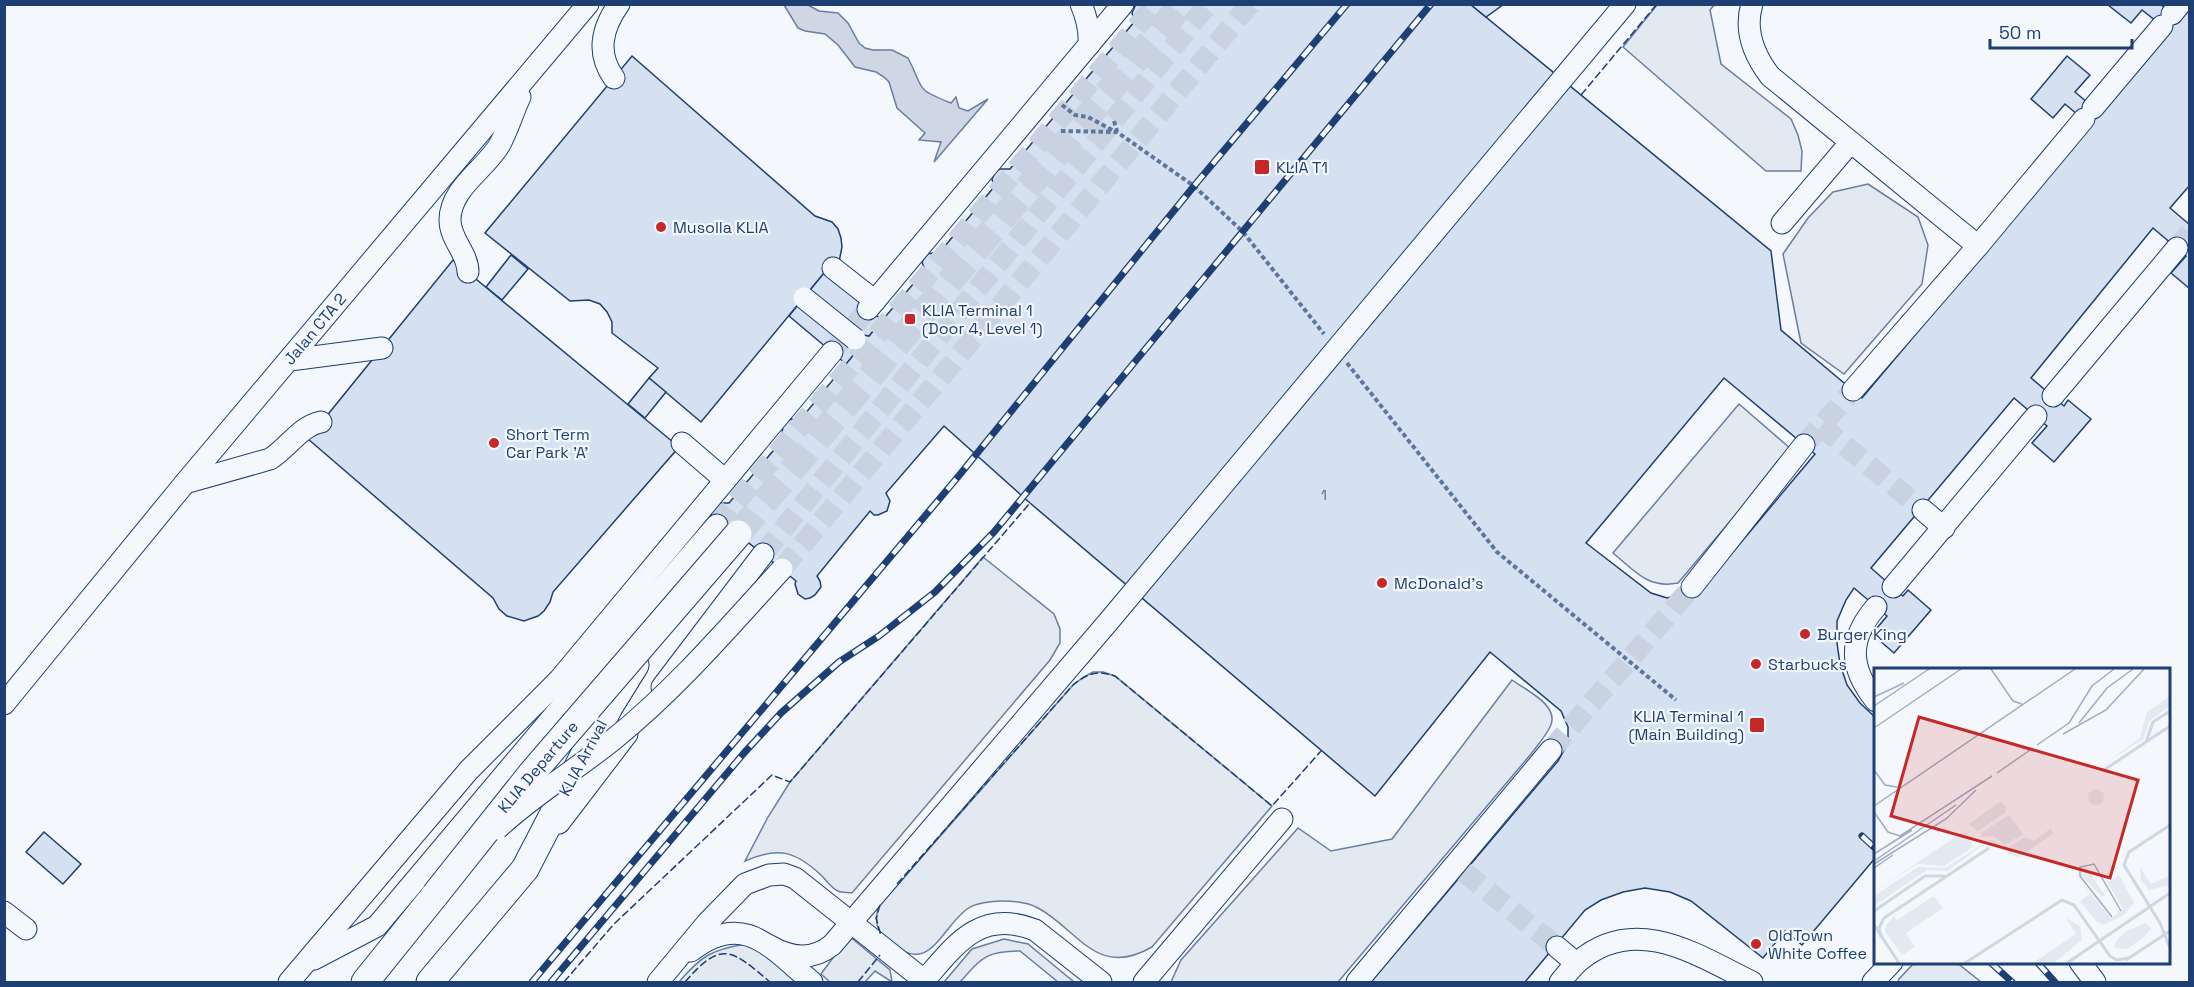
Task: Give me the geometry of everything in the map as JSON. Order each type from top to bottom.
[{"type":"main road","name":"KLIA Arrival","points":[[430,982],[525,868],[609,707],[659,626],[727,529]]},
{"type":"main road","name":"KLIA Departure","points":[[365,982],[727,529]]},
{"type":"street","name":"Jalan CTA 2","points":[[43,655],[588,4]]},
{"type":"street","points":[[614,78],[608,70],[602,46],[609,19],[619,4]]},
{"type":"street","points":[[1080,4],[1086,16],[1089,45]]},
{"type":"street","points":[[833,268],[872,305],[1123,4]]},
{"type":"street","points":[[674,964],[699,945],[722,934],[734,932],[746,933],[792,956],[814,955],[832,945],[1109,621],[1625,4]]},
{"type":"street","points":[[1752,4],[1749,28],[1753,46],[1759,62],[1770,76],[1978,246]]},
{"type":"street","points":[[1853,390],[1978,246],[2172,15]]},
{"type":"street","points":[[468,272],[466,259],[457,244],[450,222],[452,208],[459,193],[499,145],[529,75]]},
{"type":"street","points":[[1782,223],[1850,143]]},
{"type":"street","points":[[2052,396],[2176,248]]},
{"type":"street","points":[[804,298],[855,339]]},
{"type":"street","points":[[290,360],[381,348]]},
{"type":"street","points":[[289,982],[470,770],[559,680],[832,352]]},
{"type":"street","points":[[1893,587],[2036,416]]},
{"type":"street","points":[[185,483],[270,459],[305,428],[321,422]]},
{"type":"street","points":[[682,443],[725,480]]},
{"type":"street","points":[[1692,587],[1804,445]]},
{"type":"street","points":[[1923,510],[1944,528]]},
{"type":"street","points":[[304,964],[377,926],[618,639],[727,529]]},
{"type":"street","points":[[525,868],[763,554]]},
{"type":"street","points":[[435,895],[477,848],[506,820],[614,739],[653,706],[683,677],[782,569]]},
{"type":"street","points":[[1874,698],[1865,687],[1859,673],[1855,658],[1855,645],[1865,620],[1876,607]]},
{"type":"street","points":[[4,693],[17,683],[43,655]]},
{"type":"street","points":[[4,704],[43,655]]},
{"type":"street","points":[[1357,982],[1459,868],[1551,750]]},
{"type":"street","points":[[1144,982],[1282,819]]},
{"type":"street","points":[[658,982],[707,923],[746,884],[770,875],[784,874],[795,878],[924,982],[964,936],[999,923],[1023,925],[1035,930],[1101,982]]},
{"type":"street","points":[[4,912],[26,929]]},
{"type":"street","points":[[1560,982],[1576,963],[1603,946],[1647,939],[1680,947],[1752,982]]},
{"type":"street","points":[[770,946],[812,982]]},
{"type":"street","points":[[1557,947],[1576,963]]},
{"type":"street","points":[[2081,963],[2095,982]]},
{"type":"street","points":[[1873,982],[1889,969]]},
{"type":"path","points":[[1068,110],[1075,116],[1088,117],[1117,132],[1194,186],[1243,232],[1497,552],[1676,700]]},
{"type":"path","points":[[1114,121],[1117,132]]},
{"type":"path","points":[[1061,131],[1117,132]]},
{"type":"shaded area","points":[[784,5],[808,5],[819,11],[838,13],[848,23],[859,43],[865,48],[892,50],[908,58],[925,91],[951,103],[956,97],[959,108],[968,111],[988,99],[934,162],[941,142],[919,140],[925,133],[897,108],[889,82],[876,72],[855,67],[838,45],[825,34],[798,28]]},
{"type":"shaded area","points":[[1657,5],[1714,5],[1710,10],[1721,64],[1791,119],[1802,151],[1801,171],[1766,171],[1623,47]]},
{"type":"shaded area","points":[[1868,184],[1918,217],[1928,245],[1922,284],[1844,374],[1801,343],[1783,254],[1808,218],[1833,192]]},
{"type":"shaded area","points":[[1739,404],[1791,449],[1678,583],[1658,583],[1642,577],[1613,553]]},
{"type":"shaded area","points":[[983,557],[1054,614],[1060,629],[1060,643],[1050,660],[852,893],[836,890],[802,860],[785,853],[767,854],[745,861],[790,782]]},
{"type":"shaded area","points":[[1093,672],[1115,676],[1272,806],[1152,947],[1133,955],[1116,958],[1102,955],[1089,948],[1038,908],[1011,901],[989,902],[970,907],[925,952],[915,954],[904,951],[890,942],[878,927],[878,907],[1073,685]]},
{"type":"shaded area","points":[[1512,680],[1547,706],[1552,719],[1548,731],[1338,982],[1171,982],[1181,960],[1298,828],[1331,851],[1392,839]]},
{"type":"shaded area","points":[[849,936],[890,970],[892,982],[875,971],[865,982],[830,982],[821,974]]},
{"type":"shaded area","points":[[1004,939],[1028,944],[1074,982],[1058,982],[1020,951],[1008,951],[991,954],[979,962],[960,982],[944,982],[972,949]]},
{"type":"shaded area","points":[[745,944],[757,947],[799,982],[679,982],[708,955]]},
{"type":"shaded area","points":[[1914,963],[1957,963],[1981,982],[1898,982]]},
{"type":"building","name":"KLIA Terminal 1 (Main Building)","points":[[1136,4],[1470,4],[1771,251],[1781,330],[1862,398],[2091,126],[2065,104],[2053,118],[2031,99],[2067,56],[2090,75],[2075,92],[2101,114],[2170,32],[2142,10],[2131,23],[2108,5],[2160,4],[2180,20],[2190,9],[2190,185],[2170,208],[2190,225],[2190,289],[2171,273],[2186,256],[2153,228],[2031,378],[2064,406],[2068,400],[2091,419],[2054,462],[2032,443],[2047,426],[2014,398],[1871,568],[1903,596],[1908,590],[1931,610],[1894,653],[1872,634],[1887,616],[1854,588],[1846,600],[1837,621],[1840,664],[1847,685],[1860,703],[1874,716],[1874,859],[1802,945],[1785,931],[1763,958],[1691,901],[1670,892],[1645,888],[1623,892],[1601,900],[1585,910],[1525,982],[1371,982],[1558,761],[1568,743],[1568,727],[1561,711],[1490,652],[1375,796],[1030,503],[944,426],[886,493],[890,501],[887,511],[874,515],[870,511],[817,576],[821,587],[810,598],[805,599],[798,594],[796,581],[729,527],[723,528],[712,519],[711,513],[718,503],[729,503],[784,438],[783,425],[791,419],[800,420],[855,353],[852,346],[864,335],[869,336],[925,270],[922,262],[927,254],[940,252],[994,187],[992,179],[996,171],[1010,169],[1135,21],[1132,13]],"holes":[[[1724,378],[1815,454],[1712,577],[1697,590],[1667,598],[1651,593],[1586,543]]]},
{"type":"building","points":[[1470,4],[1504,4],[1486,17]]},
{"type":"building","points":[[632,56],[815,216],[832,222],[841,238],[839,262],[824,273],[701,422],[649,378],[658,368],[612,333],[612,322],[600,304],[589,300],[570,301],[485,233]]},
{"type":"building","points":[[511,255],[528,269],[502,300],[486,287]]},
{"type":"building","name":"Short Term Car Park 'A'","points":[[453,260],[679,447],[553,592],[544,611],[524,621],[507,616],[499,609],[493,598],[308,439]]},
{"type":"building","points":[[824,273],[882,320],[869,336],[864,335],[852,346],[855,353],[846,364],[789,316]]},
{"type":"building","points":[[649,378],[666,392],[645,418],[628,404]]},
{"type":"building","points":[[44,832],[81,864],[63,884],[26,852]]},
{"type":"tunnel","points":[[717,525],[1156,4]]},
{"type":"tunnel","points":[[738,534],[1182,4]]},
{"type":"tunnel","points":[[763,554],[1208,4]]},
{"type":"tunnel","points":[[782,569],[1250,4]]},
{"type":"tunnel","points":[[2177,248],[2190,233]]},
{"type":"tunnel","points":[[832,352],[868,309]]},
{"type":"tunnel","points":[[1804,445],[1853,390]]},
{"type":"tunnel","points":[[1821,426],[1923,510]]},
{"type":"tunnel","points":[[1551,750],[1692,587]]},
{"type":"tunnel","points":[[1464,872],[1557,947]]},
{"type":"railway","points":[[532,982],[957,478],[1194,186],[1347,4]]},
{"type":"railway","points":[[551,982],[744,753],[781,713],[839,662],[879,636],[935,592],[994,532],[1431,4]]},
{"type":"railway","points":[[1862,836],[1874,847]]},
{"type":"railway","points":[[1991,963],[2012,982]]},
{"type":"railway","points":[[2038,963],[2055,982]]},
{"type":"fence","points":[[1581,95],[1657,4]]},
{"type":"fence","points":[[564,982],[614,924],[772,775],[790,782],[1030,503]]},
{"type":"fence","points":[[897,884],[1073,685],[1093,674],[1103,673],[1115,676],[1272,806],[1321,751]]},
{"type":"fence","points":[[880,905],[876,918],[881,936]]},
{"type":"fence","points":[[685,982],[709,959],[727,954],[746,962],[770,982]]},
{"type":"fence","points":[[858,982],[880,955]]},
{"type":"place","name":"KLIA T1","points":[[1262,167]]},
{"type":"place","name":"Musolla KLIA","points":[[661,227]]},
{"type":"place","name":"KLIA Terminal 1 (Door 4, Level 1)","points":[[910,319]]},
{"type":"place","name":"Short Term Car Park 'A'","points":[[494,443]]},
{"type":"place","name":"McDonald's","points":[[1382,583]]},
{"type":"place","name":"Burger King","points":[[1805,634]]},
{"type":"place","name":"Starbucks","points":[[1756,664]]},
{"type":"place","name":"KLIA Terminal 1 (Main Building)","points":[[1757,725]]},
{"type":"place","name":"OldTown White Coffee","points":[[1756,944]]}]
